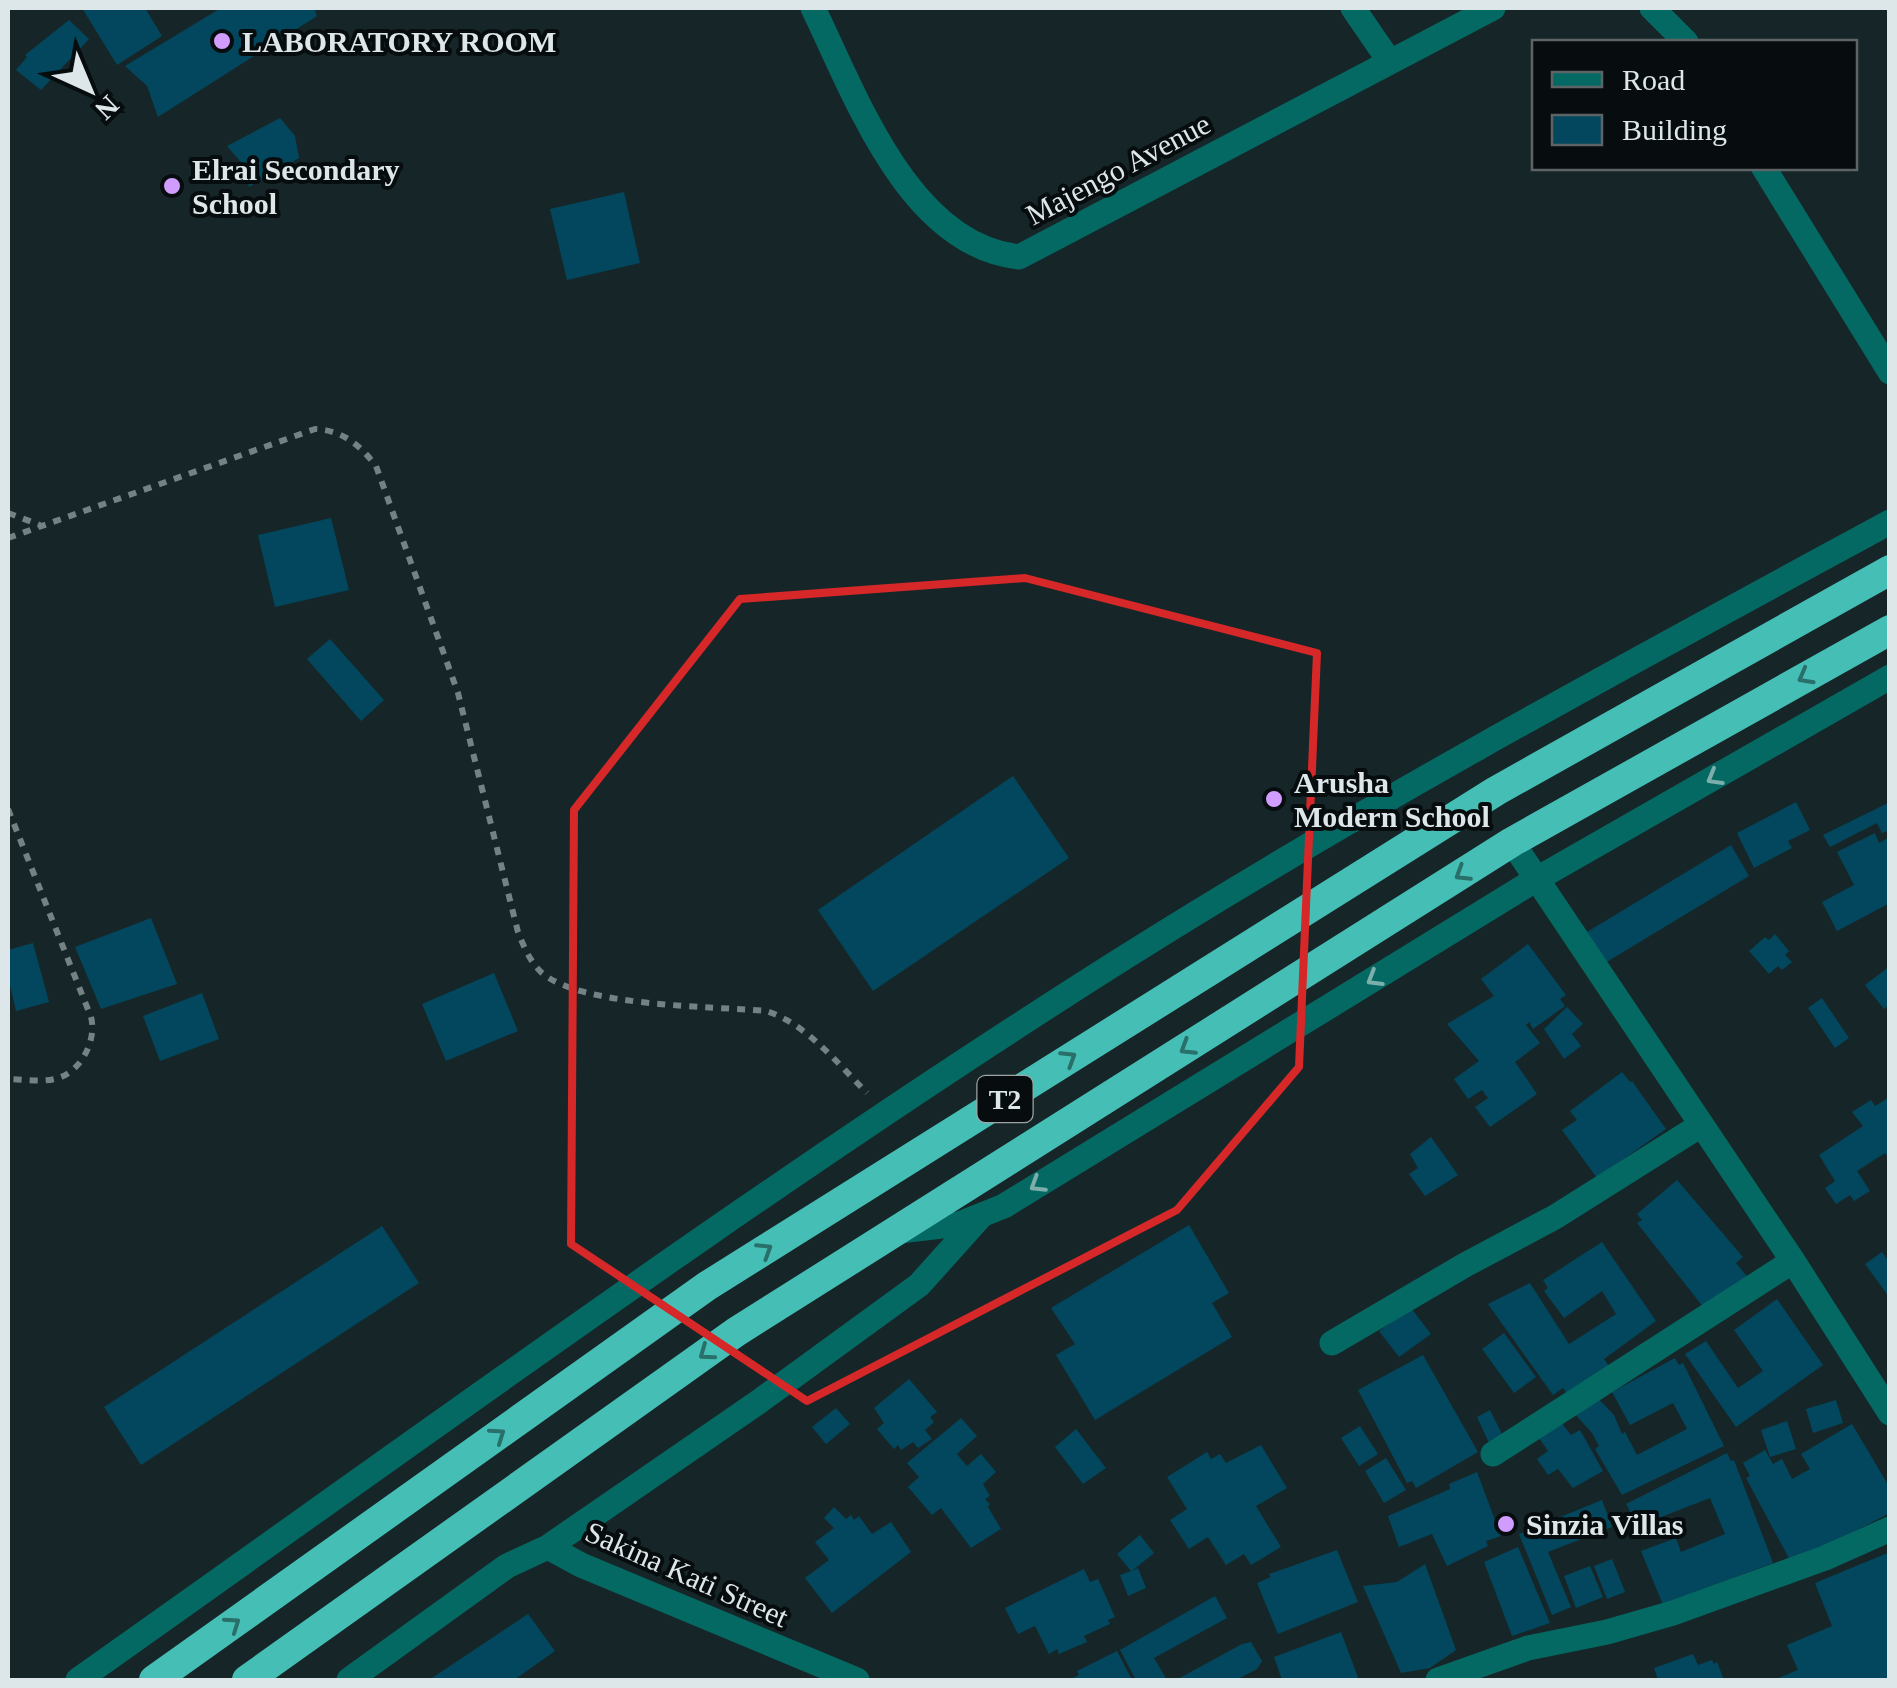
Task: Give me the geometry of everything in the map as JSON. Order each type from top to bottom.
[{"type":"highway","name":"T2","points":[[154,1680],[724,1276],[1496,791],[1890,570]]},
{"type":"highway","name":"T2","points":[[247,1680],[736,1332],[1512,842],[1890,630]]},
{"type":"street","name":"Majengo Avenue","points":[[813,8],[880,145],[915,193],[940,220],[962,236],[993,252],[1019,256],[1493,8]]},
{"type":"street","points":[[1353,8],[1390,62]]},
{"type":"street","points":[[1652,8],[1684,40]]},
{"type":"street","points":[[1765,170],[1890,372]]},
{"type":"street","points":[[78,1680],[885,1112],[1124,958],[1506,730],[1890,522]]},
{"type":"street","points":[[897,1232],[959,1224],[1004,1206],[1535,880],[1890,677]]},
{"type":"street","points":[[1512,842],[1793,1261],[1890,1413]]},
{"type":"street","points":[[1332,1343],[1464,1264],[1554,1217],[1702,1125]]},
{"type":"street","points":[[548,1548],[918,1285],[981,1216]]},
{"type":"street","points":[[1493,1454],[1793,1261]]},
{"type":"street","points":[[1438,1680],[1528,1648],[1607,1632],[1672,1612],[1825,1558],[1890,1529]]},
{"type":"street","name":"Sakina Kati Street","points":[[349,1680],[508,1566],[548,1548],[857,1680]]},
{"type":"path","points":[[8,538],[315,429],[337,433],[358,444],[376,466],[458,693],[518,932],[535,966],[559,984],[603,997],[779,1015],[812,1038],[885,1112]]},
{"type":"path","points":[[8,513],[42,526]]},
{"type":"path","points":[[8,809],[92,1016],[94,1030],[83,1056],[60,1078],[8,1079]]},
{"type":"highlighted area","points":[[1025,578],[1317,653],[1299,1067],[1177,1210],[807,1401],[571,1244],[574,810],[740,599]]},
{"type":"building","points":[[82,8],[145,8],[162,36],[117,65]]},
{"type":"building","name":"LABORATORY ROOM","points":[[221,8],[314,8],[317,16],[158,117],[147,86],[125,66]]},
{"type":"building","points":[[69,20],[89,39],[41,90],[16,70],[25,55]]},
{"type":"building","points":[[280,118],[295,136],[299,158],[249,187],[245,167],[227,146]]},
{"type":"building","points":[[624,192],[640,263],[567,280],[550,209]]},
{"type":"building","points":[[331,518],[349,590],[275,607],[258,535]]},
{"type":"building","points":[[330,639],[384,700],[361,721],[307,659]]},
{"type":"building","points":[[1013,776],[1069,858],[873,991],[818,910]]},
{"type":"building","points":[[1796,802],[1810,830],[1788,841],[1792,848],[1754,868],[1737,833]]},
{"type":"building","points":[[1890,802],[1890,830],[1882,833],[1877,823],[1830,847],[1823,835]]},
{"type":"building","points":[[1875,833],[1879,843],[1890,837],[1890,903],[1837,931],[1822,902],[1854,885],[1837,852]]},
{"type":"building","points":[[1731,845],[1749,876],[1605,963],[1587,932]]},
{"type":"building","points":[[151,918],[177,984],[101,1009],[75,947]]},
{"type":"building","points":[[1775,934],[1789,951],[1785,955],[1792,962],[1769,974],[1749,951]]},
{"type":"building","points":[[33,943],[49,1002],[16,1011],[8,977],[8,950]]},
{"type":"building","points":[[1528,944],[1566,995],[1560,999],[1565,1006],[1533,1029],[1529,1022],[1526,1025],[1540,1043],[1515,1062],[1537,1094],[1490,1127],[1475,1107],[1488,1098],[1482,1090],[1468,1099],[1454,1079],[1479,1061],[1447,1024],[1494,996],[1481,979]]},
{"type":"building","points":[[1890,966],[1890,1004],[1884,1009],[1865,985]]},
{"type":"building","points":[[494,973],[518,1031],[446,1061],[422,1004]]},
{"type":"building","points":[[202,993],[219,1039],[160,1061],[143,1016]]},
{"type":"building","points":[[1822,998],[1849,1038],[1835,1048],[1808,1008]]},
{"type":"building","points":[[1567,1007],[1583,1024],[1572,1034],[1581,1046],[1564,1059],[1544,1029]]},
{"type":"building","points":[[1622,1072],[1666,1129],[1597,1178],[1562,1130],[1577,1120],[1570,1111]]},
{"type":"building","points":[[1890,1097],[1890,1160],[1885,1153],[1857,1171],[1870,1191],[1854,1201],[1850,1195],[1836,1204],[1825,1188],[1835,1181],[1819,1155],[1863,1126],[1852,1112],[1871,1100],[1875,1106]]},
{"type":"building","points":[[1431,1137],[1458,1175],[1425,1196],[1409,1174],[1418,1168],[1410,1154]]},
{"type":"building","points":[[1677,1180],[1743,1257],[1736,1263],[1750,1280],[1708,1313],[1637,1223],[1642,1220],[1637,1214]]},
{"type":"building","points":[[1189,1225],[1229,1293],[1212,1303],[1232,1337],[1095,1420],[1056,1355],[1075,1344],[1051,1308]]},
{"type":"building","points":[[382,1226],[419,1283],[141,1465],[104,1407]]},
{"type":"building","points":[[1602,1242],[1656,1321],[1604,1359],[1611,1369],[1570,1398],[1563,1388],[1553,1395],[1488,1304],[1530,1283],[1569,1344],[1616,1314],[1602,1291],[1564,1318],[1544,1291],[1548,1288],[1543,1280]]},
{"type":"building","points":[[1882,1252],[1890,1263],[1890,1298],[1865,1264]]},
{"type":"building","points":[[1777,1299],[1823,1365],[1736,1427],[1685,1354],[1706,1341],[1738,1388],[1763,1371],[1734,1330]]},
{"type":"building","points":[[1411,1308],[1431,1334],[1399,1357],[1379,1331]]},
{"type":"building","points":[[1504,1333],[1536,1377],[1514,1393],[1482,1349]]},
{"type":"building","points":[[1423,1355],[1478,1452],[1416,1488],[1412,1481],[1407,1483],[1358,1390]]},
{"type":"building","points":[[1675,1358],[1679,1365],[1683,1363],[1724,1446],[1622,1495],[1595,1449],[1599,1446],[1592,1433],[1572,1411],[1596,1396],[1614,1415],[1637,1455],[1687,1429],[1673,1403],[1630,1425],[1612,1392]]},
{"type":"building","points":[[909,1379],[937,1412],[930,1417],[934,1422],[925,1430],[932,1439],[918,1448],[913,1442],[901,1450],[898,1445],[894,1449],[877,1429],[884,1423],[874,1408]]},
{"type":"building","points":[[1836,1400],[1843,1423],[1813,1433],[1806,1409]]},
{"type":"building","points":[[836,1408],[850,1424],[826,1444],[812,1427]]},
{"type":"building","points":[[1490,1410],[1503,1436],[1489,1443],[1477,1417]]},
{"type":"building","points":[[961,1418],[977,1436],[957,1454],[967,1466],[981,1454],[996,1472],[983,1484],[990,1496],[985,1499],[988,1507],[1001,1529],[971,1548],[941,1508],[932,1515],[908,1487],[919,1477],[907,1463]]},
{"type":"building","points":[[1787,1421],[1796,1449],[1770,1457],[1761,1430]]},
{"type":"building","points":[[1561,1422],[1571,1435],[1580,1430],[1603,1471],[1573,1488],[1558,1469],[1548,1475],[1537,1459],[1548,1451],[1539,1438]]},
{"type":"building","points":[[1852,1424],[1890,1488],[1890,1513],[1792,1564],[1746,1478],[1750,1476],[1743,1463],[1765,1450],[1773,1464],[1782,1459],[1792,1479],[1810,1469],[1801,1454]]},
{"type":"building","points":[[1360,1426],[1378,1454],[1359,1466],[1341,1438]]},
{"type":"building","points":[[1076,1429],[1106,1468],[1083,1484],[1055,1447]]},
{"type":"building","points":[[1261,1445],[1287,1488],[1256,1506],[1281,1547],[1251,1565],[1244,1554],[1226,1565],[1208,1537],[1189,1549],[1170,1520],[1187,1509],[1167,1477],[1207,1452],[1211,1459],[1220,1454],[1226,1463]]},
{"type":"building","points":[[1727,1453],[1734,1460],[1773,1563],[1663,1605],[1641,1551],[1676,1538],[1681,1552],[1725,1534],[1710,1498],[1638,1526],[1626,1504]]},
{"type":"building","points":[[1386,1458],[1406,1490],[1384,1503],[1365,1471]]},
{"type":"building","points":[[1477,1472],[1501,1536],[1447,1566],[1432,1534],[1399,1547],[1388,1516],[1450,1489],[1449,1484]]},
{"type":"building","points":[[1602,1500],[1612,1527],[1548,1552],[1571,1607],[1552,1615],[1519,1534]]},
{"type":"building","points":[[834,1507],[846,1519],[859,1516],[872,1534],[891,1522],[911,1552],[832,1613],[805,1578],[829,1560],[815,1542],[834,1528],[824,1518]]},
{"type":"building","points":[[1140,1535],[1154,1553],[1132,1571],[1138,1568],[1146,1588],[1128,1596],[1120,1575],[1131,1571],[1117,1554]]},
{"type":"building","points":[[1518,1547],[1550,1623],[1512,1636],[1484,1562]]},
{"type":"building","points":[[1337,1550],[1358,1602],[1278,1634],[1257,1583],[1271,1577],[1269,1574]]},
{"type":"building","points":[[1890,1552],[1890,1677],[1774,1680],[1798,1670],[1787,1645],[1832,1626],[1815,1583]]},
{"type":"building","points":[[1612,1559],[1625,1592],[1607,1599],[1594,1566]]},
{"type":"building","points":[[1425,1564],[1456,1650],[1430,1668],[1401,1673],[1363,1586],[1397,1582]]},
{"type":"building","points":[[1590,1566],[1603,1597],[1576,1608],[1564,1576]]},
{"type":"building","points":[[1084,1569],[1090,1582],[1098,1579],[1115,1617],[1108,1620],[1110,1624],[1084,1636],[1087,1642],[1059,1654],[1057,1649],[1049,1654],[1035,1626],[1018,1634],[1005,1608]]},
{"type":"building","points":[[1215,1596],[1227,1618],[1154,1658],[1167,1680],[1136,1680],[1120,1650]]},
{"type":"building","points":[[528,1614],[555,1651],[514,1680],[429,1680]]},
{"type":"building","points":[[1341,1632],[1359,1680],[1282,1680],[1274,1657]]},
{"type":"building","points":[[1251,1642],[1262,1661],[1257,1669],[1236,1680],[1176,1680],[1242,1644]]},
{"type":"building","points":[[1117,1651],[1132,1680],[1069,1680],[1079,1675],[1077,1671]]},
{"type":"building","points":[[1693,1654],[1698,1665],[1717,1662],[1724,1680],[1658,1680],[1654,1668]]},
{"type":"place","name":"LABORATORY ROOM","points":[[222,41]]},
{"type":"place","name":"Elrai Secondary School","points":[[172,186]]},
{"type":"place","name":"Arusha Modern School","points":[[1274,799]]},
{"type":"place","name":"Sinzia Villas","points":[[1506,1524]]}]
